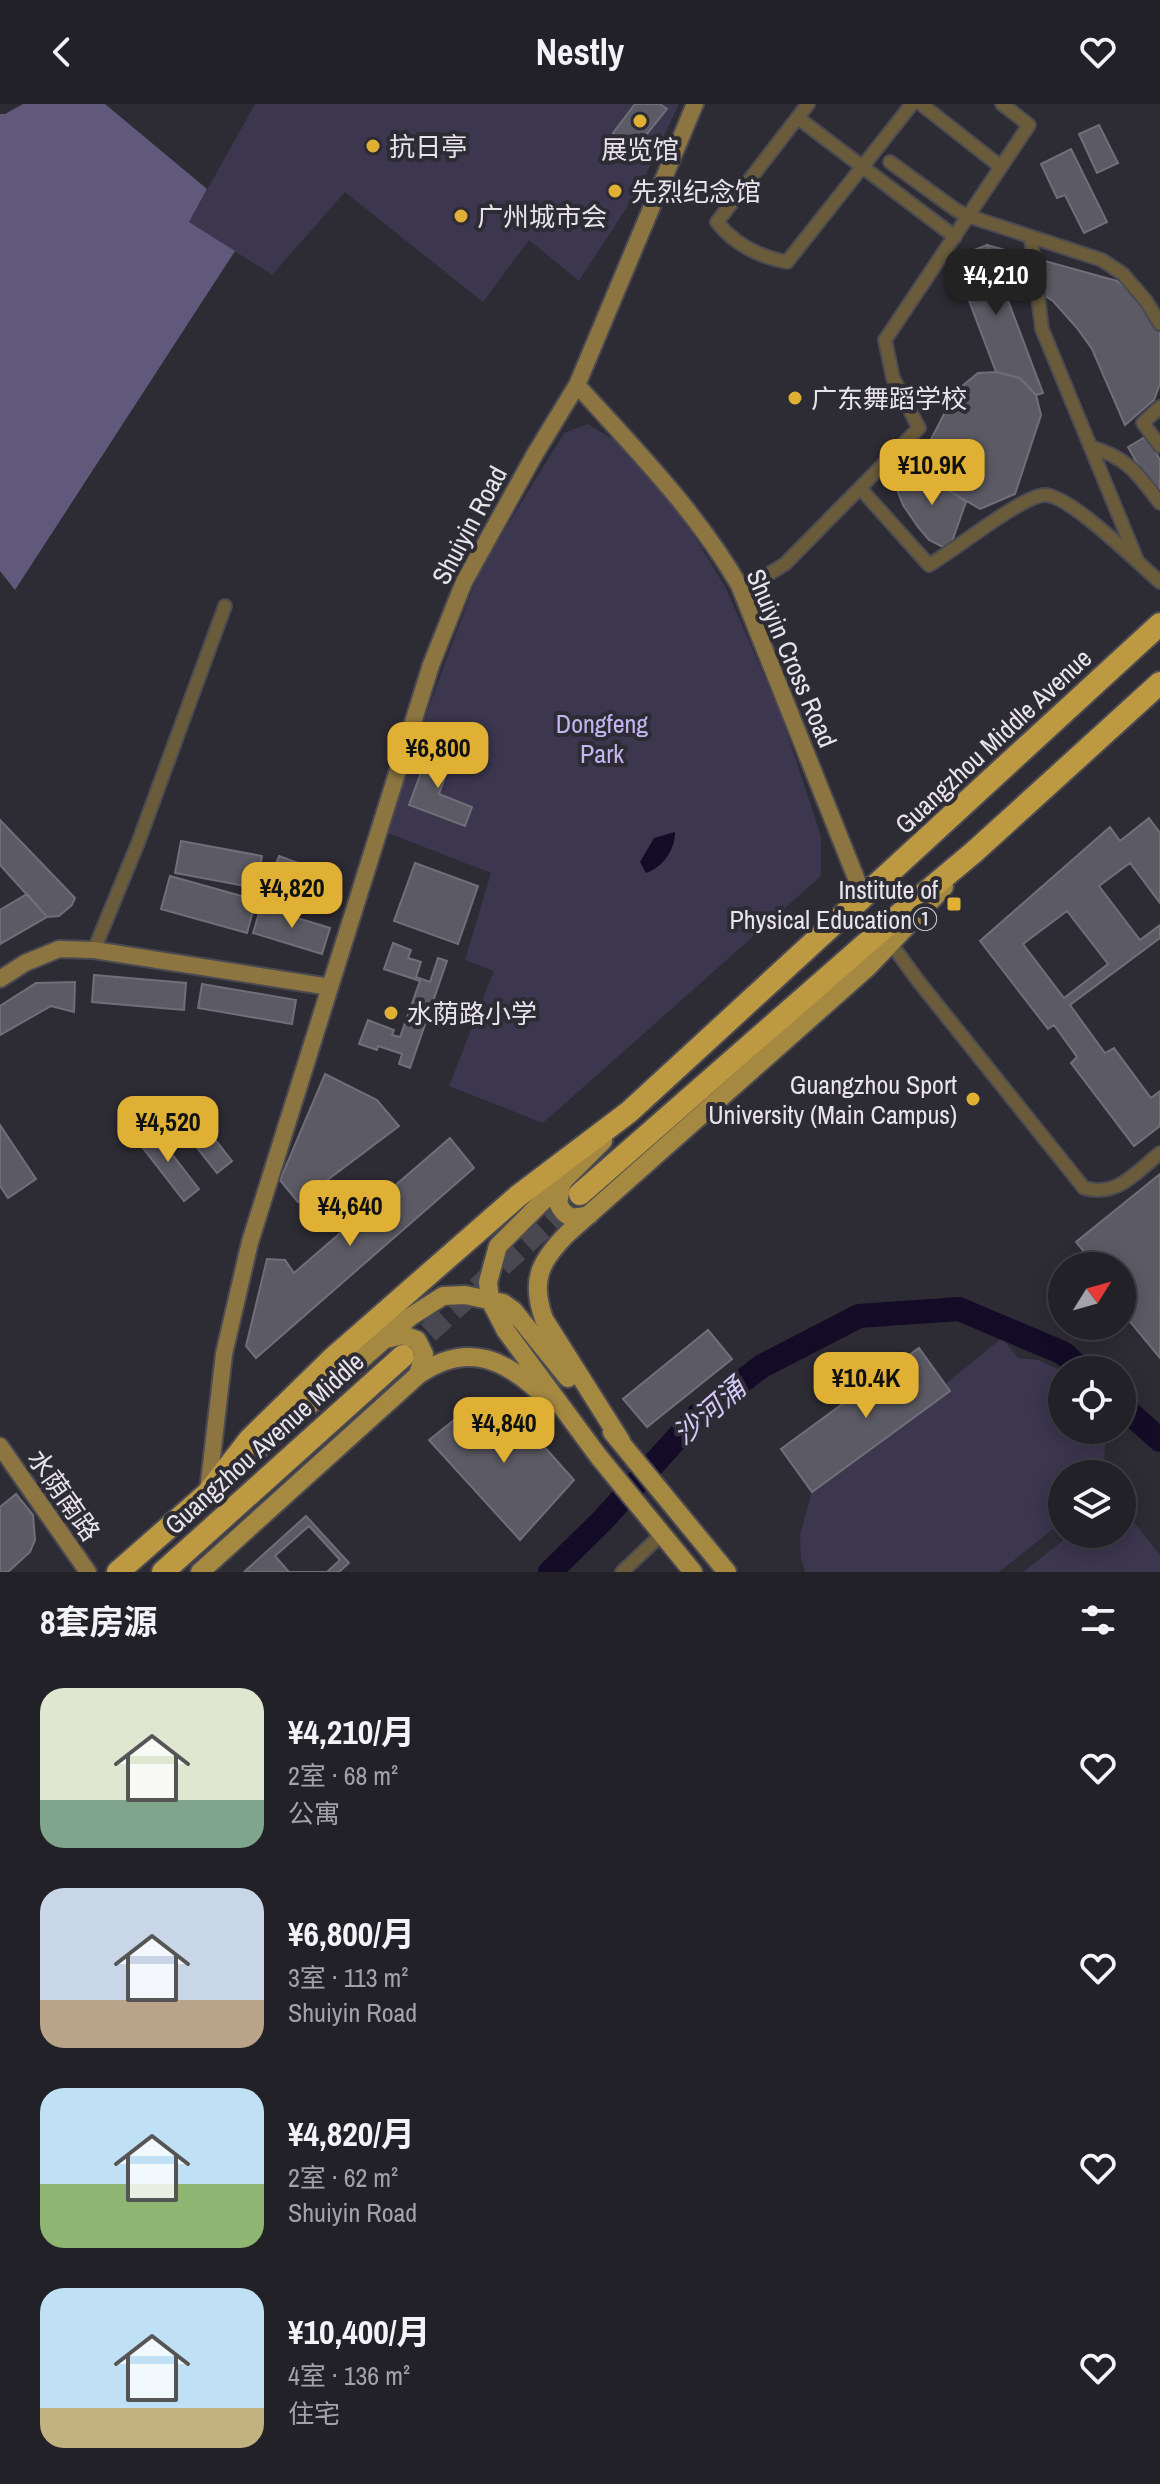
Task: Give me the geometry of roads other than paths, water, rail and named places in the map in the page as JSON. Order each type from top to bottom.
[{"type":"highway","name":"Guangzhou Middle Avenue","points":[[629,1112],[1160,624]]},
{"type":"highway","points":[[571,1188],[974,852],[1160,683]]},
{"type":"highway","name":"Guangzhou Avenue Middle","points":[[118,1572],[208,1493],[250,1439],[398,1299],[518,1196],[629,1112]]},
{"type":"highway","name":"Guangzhou Avenue Middle","points":[[163,1572],[403,1356]]},
{"type":"main road","points":[[621,1441],[549,1328],[538,1301],[537,1287],[543,1262],[568,1233],[892,945],[974,852]]},
{"type":"main road","points":[[589,1215],[571,1219],[558,1203],[629,1112]]},
{"type":"main road","points":[[571,1188],[498,1246],[488,1282],[506,1331],[599,1457],[693,1572]]},
{"type":"main road","points":[[208,1493],[428,1303],[443,1296],[465,1295],[513,1310],[727,1572]]},
{"type":"main road","points":[[386,1339],[403,1335],[417,1340],[424,1354],[418,1375]]},
{"type":"main road","points":[[200,1572],[418,1375],[437,1362],[457,1357],[485,1358],[500,1363],[535,1387],[599,1457]]},
{"type":"street","name":"Shuiyin Road","points":[[208,1493],[224,1354],[247,1256],[414,714],[464,582],[577,385],[695,104]]},
{"type":"street","points":[[808,104],[717,222],[726,234],[762,257],[787,262],[912,104]]},
{"type":"street","points":[[921,104],[1001,167]]},
{"type":"street","points":[[741,591],[785,564],[919,428],[893,378],[885,340],[1029,125],[1002,104]]},
{"type":"street","points":[[798,118],[955,237]]},
{"type":"street","points":[[890,162],[968,216],[1102,260],[1123,274],[1146,301],[1160,324]]},
{"type":"street","points":[[1031,239],[1042,329],[1138,564]]},
{"type":"street","name":"Shuiyin Cross Road","points":[[577,385],[688,512],[726,563],[741,591],[864,898]]},
{"type":"street","points":[[1160,407],[1143,423],[1160,446]]},
{"type":"street","points":[[1091,447],[1115,454],[1139,476],[1160,503]]},
{"type":"street","points":[[860,488],[929,565],[1023,503],[1048,495],[1060,499],[1102,530],[1160,582]]},
{"type":"street","points":[[94,950],[138,843],[225,606]]},
{"type":"street","points":[[892,945],[1084,1188],[1099,1192],[1115,1189],[1160,1153]]},
{"type":"street","points":[[0,979],[25,963],[59,949],[94,950],[330,987]]},
{"type":"street","name":"水荫南路","points":[[0,1446],[88,1572]]},
{"type":"street","points":[[622,1572],[662,1534]]},
{"type":"waterway","name":"沙河涌","points":[[550,1572],[602,1521],[698,1415],[762,1366],[859,1316],[959,1309],[1066,1356]]},
{"type":"waterway","name":"沙河涌","points":[[1136,1419],[1160,1440]]},
{"type":"tunnel","points":[[404,1355],[580,1194]]},
{"type":"place","name":"展览馆","points":[[640,121]]},
{"type":"place","name":"抗日亭","points":[[373,146]]},
{"type":"place","name":"先烈纪念馆","points":[[615,191]]},
{"type":"place","name":"广州城市会","points":[[461,216]]},
{"type":"place","name":"广东舞蹈学校","points":[[795,398]]},
{"type":"place","name":"Institute of Physical Education①","points":[[954,904]]},
{"type":"place","name":"水荫路小学","points":[[391,1013]]},
{"type":"place","name":"Guangzhou Sport University (Main Campus)","points":[[973,1099]]},
{"type":"park label","name":"Dongfeng Park","points":[[602,738]]}]
